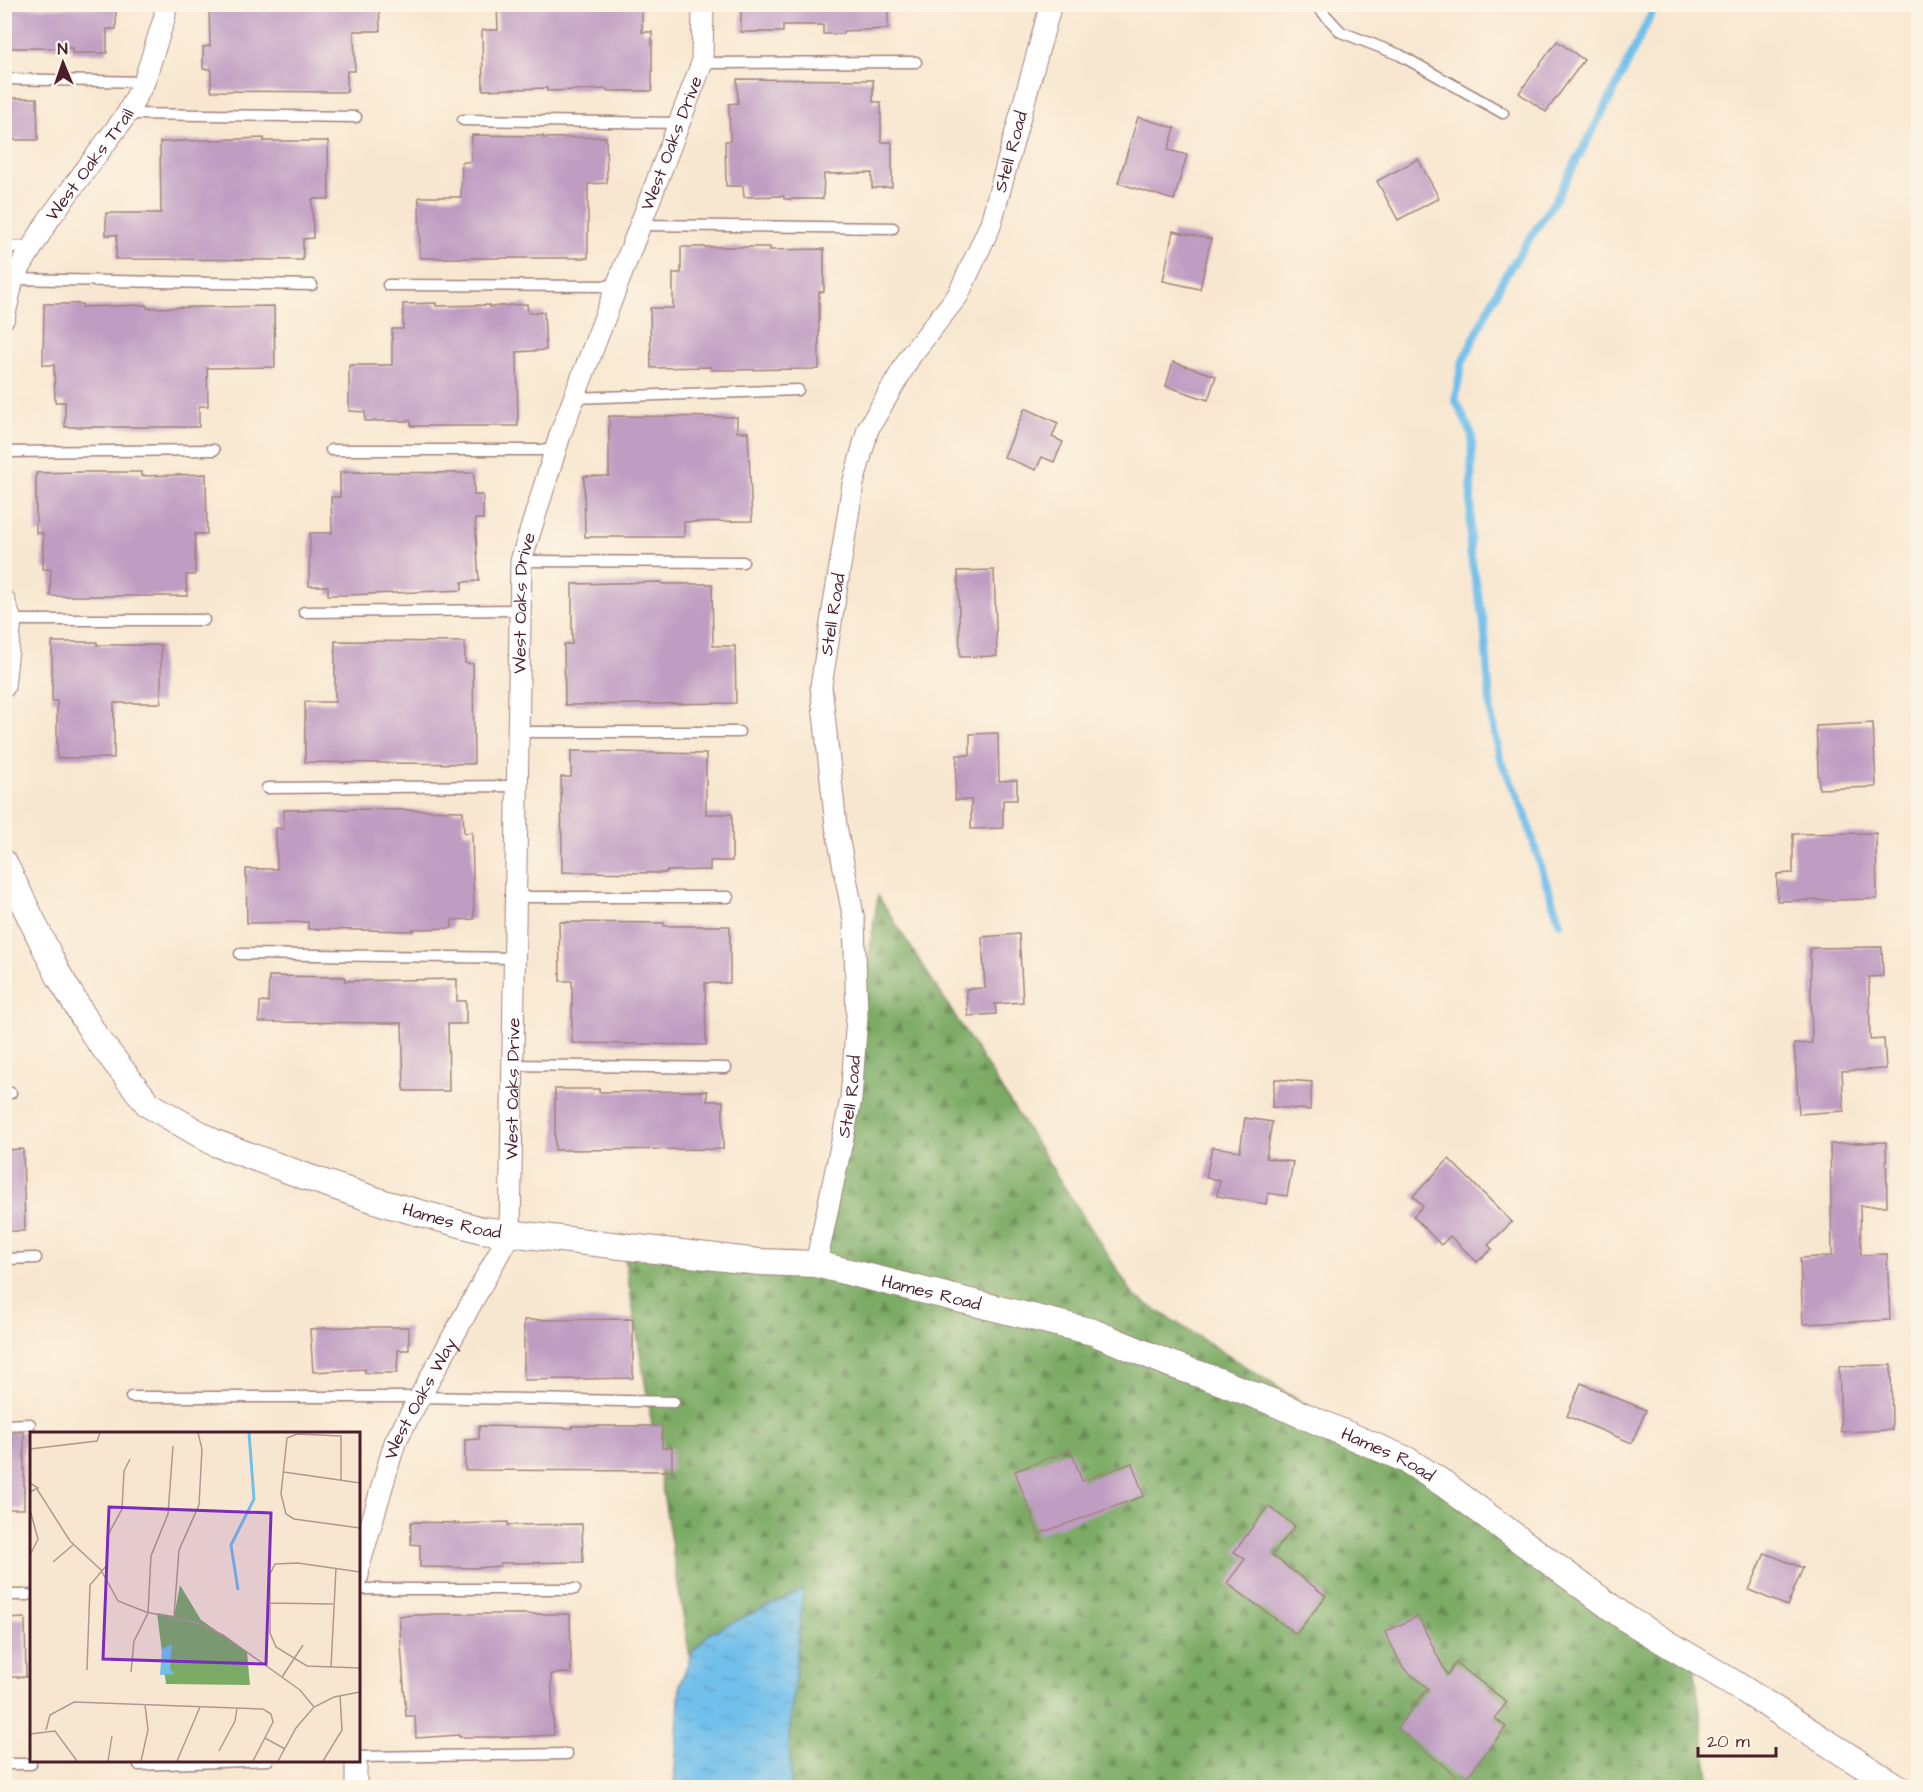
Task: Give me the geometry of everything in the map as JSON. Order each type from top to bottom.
[{"type":"street","name":"West Oaks Trail","points":[[4,318],[13,279],[49,219],[127,114],[144,82],[165,16],[165,4]]},
{"type":"street","name":"West Oaks Drive","points":[[510,1233],[521,561],[574,398],[702,63],[702,4]]},
{"type":"street","name":"Stell Road","points":[[816,1264],[851,1099],[857,1016],[854,920],[836,826],[821,686],[853,484],[868,429],[911,355],[958,295],[990,226],[1051,4]]},
{"type":"street","points":[[4,687],[8,610]]},
{"type":"street","name":"Hames Road","points":[[4,863],[58,974],[95,1036],[148,1104],[215,1143],[405,1210],[482,1230],[759,1262],[816,1264],[1093,1332],[1262,1398],[1407,1460],[1444,1484],[1627,1619],[1735,1684],[1898,1788]]},
{"type":"street","name":"West Oaks Way","points":[[360,1563],[395,1442],[510,1233]]},
{"type":"street","points":[[356,1788],[357,1762]]},
{"type":"lane","points":[[1316,4],[1341,32],[1400,56],[1503,113]]},
{"type":"lane","points":[[702,63],[916,62]]},
{"type":"lane","points":[[4,79],[144,82]]},
{"type":"lane","points":[[127,114],[356,117]]},
{"type":"lane","points":[[463,120],[679,123]]},
{"type":"lane","points":[[640,225],[893,228]]},
{"type":"lane","points":[[4,247],[32,247]]},
{"type":"lane","points":[[13,279],[312,285]]},
{"type":"lane","points":[[388,285],[617,286]]},
{"type":"lane","points":[[574,398],[798,390]]},
{"type":"lane","points":[[4,452],[214,450]]},
{"type":"lane","points":[[331,450],[556,450]]},
{"type":"lane","points":[[521,561],[743,562]]},
{"type":"lane","points":[[8,610],[204,620]]},
{"type":"lane","points":[[304,612],[521,610]]},
{"type":"lane","points":[[519,732],[740,732]]},
{"type":"lane","points":[[267,788],[518,786]]},
{"type":"lane","points":[[516,897],[728,897]]},
{"type":"lane","points":[[240,954],[515,958]]},
{"type":"lane","points":[[513,1065],[726,1068]]},
{"type":"lane","points":[[4,1259],[36,1258]]},
{"type":"lane","points":[[131,1397],[420,1397],[674,1402]]},
{"type":"lane","points":[[4,1425],[30,1424]]},
{"type":"lane","points":[[360,1590],[575,1589]]},
{"type":"lane","points":[[4,1595],[28,1595]]},
{"type":"lane","points":[[360,1759],[567,1754]]},
{"type":"lane","points":[[139,1765],[236,1762]]},
{"type":"lane","points":[[4,1764],[31,1764]]},
{"type":"green space","points":[[878,896],[1134,1296],[1692,1650],[1710,1787],[711,1787],[621,1235],[822,1258]]},
{"type":"water","points":[[803,1590],[789,1737],[791,1787],[674,1787],[680,1685],[692,1652],[710,1633]]},
{"type":"building","points":[[209,4],[379,4],[380,31],[354,31],[355,71],[347,71],[347,92],[211,91],[211,69],[203,69],[203,47],[210,46]]},
{"type":"building","points":[[497,4],[642,4],[642,32],[652,32],[652,91],[607,91],[607,89],[547,91],[547,88],[483,90],[482,30],[498,30]]},
{"type":"building","points":[[741,4],[888,4],[888,29],[823,34],[823,25],[783,25],[783,32],[741,32]]},
{"type":"building","points":[[116,7],[116,29],[107,29],[107,53],[72,53],[72,48],[4,48],[4,8]]},
{"type":"building","points":[[1557,41],[1584,60],[1546,112],[1519,93]]},
{"type":"building","points":[[737,79],[873,80],[873,102],[881,102],[881,142],[892,142],[892,187],[872,188],[872,173],[824,174],[823,199],[784,199],[784,196],[744,197],[743,186],[726,186],[725,141],[730,141],[729,104],[738,103]]},
{"type":"building","points":[[8,98],[37,98],[38,140],[8,140]]},
{"type":"building","points":[[1138,117],[1175,128],[1168,150],[1187,155],[1174,200],[1118,183]]},
{"type":"building","points":[[472,135],[543,136],[543,138],[606,137],[607,183],[588,184],[588,258],[420,258],[419,197],[461,197],[462,162],[471,162]]},
{"type":"building","points":[[264,138],[264,141],[328,141],[329,199],[312,199],[313,238],[303,239],[303,260],[116,259],[117,235],[106,235],[106,213],[161,213],[160,142]]},
{"type":"building","points":[[1418,159],[1439,198],[1398,220],[1377,181]]},
{"type":"building","points":[[1173,231],[1211,239],[1200,289],[1163,281]]},
{"type":"building","points":[[681,247],[824,249],[824,292],[819,292],[819,369],[651,368],[650,308],[673,308],[673,273],[681,273]]},
{"type":"building","points":[[436,303],[436,306],[490,305],[490,307],[527,304],[528,313],[544,312],[546,350],[517,352],[518,426],[411,426],[411,421],[365,421],[365,412],[349,411],[349,365],[392,365],[392,329],[403,329],[403,304]]},
{"type":"building","points":[[44,304],[82,304],[82,307],[146,305],[147,308],[274,306],[275,367],[207,368],[208,406],[199,406],[199,427],[65,427],[65,402],[55,402],[54,365],[43,365]]},
{"type":"building","points":[[1173,362],[1216,376],[1208,400],[1166,386]]},
{"type":"building","points":[[1025,408],[1058,423],[1052,437],[1063,442],[1054,462],[1042,457],[1036,470],[1004,457]]},
{"type":"building","points":[[609,416],[737,417],[737,432],[748,432],[752,521],[684,522],[684,537],[585,537],[584,476],[609,476]]},
{"type":"building","points":[[141,472],[141,476],[206,474],[207,534],[195,534],[195,575],[186,575],[187,596],[50,596],[51,569],[43,569],[43,533],[36,533],[36,473]]},
{"type":"building","points":[[340,472],[474,473],[474,495],[483,495],[483,519],[475,519],[479,581],[462,582],[462,590],[348,595],[328,595],[328,586],[309,586],[310,533],[332,533],[331,497],[340,497]]},
{"type":"building","points":[[994,570],[997,656],[960,657],[958,571]]},
{"type":"building","points":[[662,582],[662,584],[712,584],[713,646],[735,646],[736,703],[565,705],[564,644],[572,644],[572,584]]},
{"type":"building","points":[[335,641],[465,642],[465,663],[473,664],[474,764],[305,762],[305,702],[335,702]]},
{"type":"building","points":[[52,642],[161,645],[161,703],[114,703],[114,758],[57,758],[57,701],[52,701]]},
{"type":"building","points":[[1873,723],[1876,787],[1819,789],[1816,726]]},
{"type":"building","points":[[998,733],[999,781],[1017,780],[1017,800],[1003,800],[1003,828],[971,829],[971,800],[955,800],[957,755],[970,755],[970,734]]},
{"type":"building","points":[[571,751],[706,754],[706,814],[732,814],[732,861],[710,861],[710,870],[666,871],[666,873],[562,872],[561,777],[571,777]]},
{"type":"building","points":[[284,810],[463,811],[464,833],[472,832],[474,919],[452,920],[452,928],[413,929],[413,931],[308,929],[308,922],[247,923],[246,869],[277,869],[276,828],[284,829]]},
{"type":"building","points":[[1876,833],[1877,899],[1777,901],[1777,874],[1793,873],[1793,834]]},
{"type":"building","points":[[559,922],[730,926],[730,983],[705,983],[706,1045],[572,1043],[572,981],[560,981]]},
{"type":"building","points":[[1019,934],[1023,1002],[995,1004],[996,1014],[968,1016],[966,989],[985,988],[982,937]]},
{"type":"building","points":[[1882,947],[1883,976],[1869,977],[1870,1040],[1884,1039],[1886,1069],[1842,1071],[1844,1111],[1799,1114],[1794,1044],[1812,1043],[1810,948]]},
{"type":"building","points":[[269,976],[345,977],[345,981],[457,979],[457,1001],[466,1001],[466,1024],[448,1024],[449,1091],[404,1091],[402,1023],[259,1022],[260,1002],[268,1002]]},
{"type":"building","points":[[1275,1079],[1312,1082],[1310,1110],[1272,1107]]},
{"type":"building","points":[[555,1089],[599,1089],[599,1092],[707,1091],[707,1101],[723,1101],[723,1149],[555,1150]]},
{"type":"building","points":[[1245,1118],[1272,1122],[1266,1158],[1293,1162],[1287,1196],[1268,1193],[1266,1204],[1217,1196],[1220,1180],[1206,1178],[1212,1147],[1240,1151]]},
{"type":"building","points":[[1886,1142],[1887,1206],[1860,1206],[1861,1255],[1887,1254],[1890,1320],[1803,1324],[1800,1258],[1832,1256],[1830,1144]]},
{"type":"building","points":[[23,1149],[25,1231],[4,1231],[4,1150]]},
{"type":"building","points":[[1449,1159],[1512,1222],[1488,1245],[1492,1249],[1477,1262],[1450,1236],[1441,1245],[1413,1216],[1423,1206],[1413,1196]]},
{"type":"building","points":[[633,1319],[633,1378],[524,1380],[524,1320]]},
{"type":"building","points":[[409,1327],[409,1350],[398,1350],[397,1373],[365,1373],[365,1369],[313,1372],[310,1329]]},
{"type":"building","points":[[1891,1365],[1892,1430],[1841,1432],[1839,1366]]},
{"type":"building","points":[[1581,1383],[1646,1410],[1632,1443],[1567,1416]]},
{"type":"building","points":[[479,1426],[572,1428],[572,1426],[662,1426],[662,1448],[672,1448],[672,1471],[465,1470],[465,1440],[479,1439]]},
{"type":"building","points":[[4,1432],[24,1432],[24,1509],[4,1509]]},
{"type":"building","points":[[1071,1450],[1082,1481],[1132,1463],[1144,1496],[1038,1534],[1015,1471]]},
{"type":"building","points":[[1268,1506],[1295,1526],[1272,1555],[1326,1596],[1296,1634],[1227,1583],[1245,1559],[1234,1552]]},
{"type":"building","points":[[411,1522],[455,1524],[508,1522],[508,1525],[582,1524],[583,1562],[500,1563],[500,1566],[475,1568],[420,1567],[420,1545],[411,1544]]},
{"type":"building","points":[[1765,1553],[1803,1568],[1787,1606],[1749,1590]]},
{"type":"building","points":[[570,1614],[571,1673],[551,1674],[554,1735],[459,1737],[459,1735],[416,1738],[415,1716],[406,1716],[399,1616]]},
{"type":"building","points":[[1418,1616],[1447,1675],[1456,1663],[1507,1702],[1495,1718],[1506,1727],[1463,1782],[1397,1728],[1428,1688],[1403,1668],[1385,1632]]},
{"type":"building","points":[[25,1618],[26,1677],[4,1677],[4,1619]]},
{"type":"waterway","points":[[1560,923],[1526,816],[1500,758],[1491,714],[1484,623],[1470,552],[1472,435],[1455,399],[1462,363],[1503,279],[1557,197],[1615,89],[1656,4]]}]
